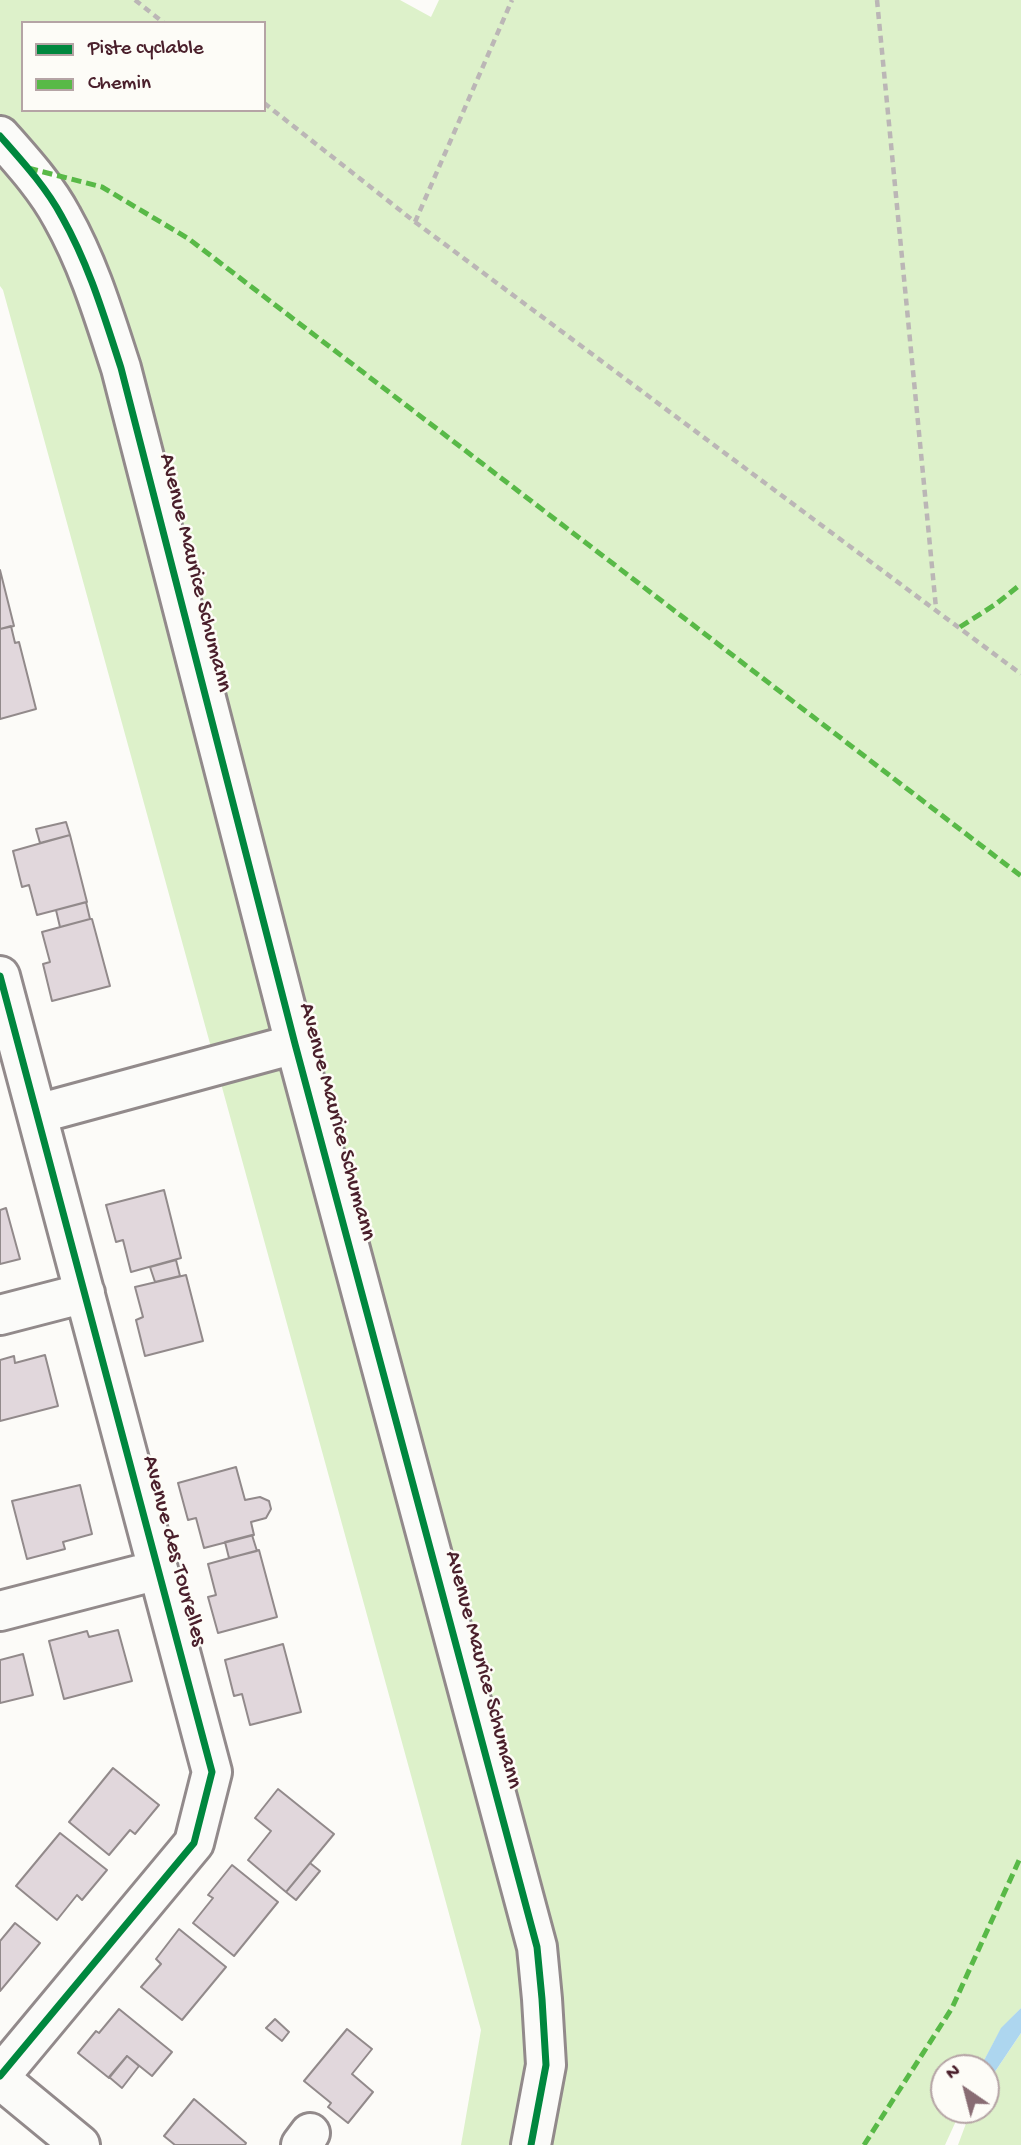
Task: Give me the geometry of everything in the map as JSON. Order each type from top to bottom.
[{"type":"street","name":"Avenue Maurice Schumann","points":[[0,136],[28,168],[62,216],[92,280],[121,368],[295,1044],[537,1947],[545,2065],[531,2145]]},
{"type":"street","name":"Avenue des Tourelles","points":[[0,976],[212,1772],[194,1843],[0,2077]]},
{"type":"street","points":[[37,1114],[295,1044]]},
{"type":"street","points":[[0,1315],[85,1293]]},
{"type":"street","points":[[0,1611],[158,1570]]},
{"type":"street","points":[[0,2077],[74,2143]]},
{"type":"path","points":[[135,0],[161,21]]},
{"type":"path","points":[[415,222],[512,0]]},
{"type":"path","points":[[877,0],[936,609]]},
{"type":"path","points":[[266,105],[415,222],[1021,674]]},
{"type":"green space","points":[[0,0],[400,0],[431,17],[439,0],[1021,0],[1021,2008],[1001,2029],[988,2054],[930,2054],[930,2124],[955,2124],[945,2145],[461,2145],[481,2030],[0,286]]},
{"type":"green space","points":[[1021,2033],[1021,2145],[958,2145],[966,2124],[1000,2124],[1000,2064]]},
{"type":"water","points":[[1021,2008],[1021,2033],[1000,2064],[1000,2054],[987,2054],[1001,2028]]},
{"type":"building","points":[[0,570],[14,626],[0,629]]},
{"type":"building","points":[[11,626],[15,643],[19,642],[36,709],[0,719],[0,629]]},
{"type":"building","points":[[66,822],[70,835],[40,843],[36,829]]},
{"type":"building","points":[[70,835],[87,902],[37,915],[29,885],[22,887],[13,851]]},
{"type":"building","points":[[86,902],[90,919],[60,927],[56,910]]},
{"type":"building","points":[[92,919],[110,986],[52,1001],[43,964],[50,962],[42,932]]},
{"type":"building","points":[[164,1190],[181,1258],[131,1272],[123,1240],[116,1242],[106,1205]]},
{"type":"building","points":[[6,1208],[20,1259],[0,1264],[0,1210]]},
{"type":"building","points":[[176,1260],[180,1276],[155,1282],[150,1267]]},
{"type":"building","points":[[186,1275],[203,1341],[145,1356],[136,1320],[143,1317],[135,1287]]},
{"type":"building","points":[[45,1355],[58,1406],[0,1421],[0,1360],[14,1356],[15,1363]]},
{"type":"building","points":[[236,1467],[245,1500],[260,1497],[269,1501],[271,1509],[266,1518],[251,1522],[254,1535],[204,1548],[196,1518],[188,1520],[178,1483]]},
{"type":"building","points":[[80,1485],[92,1534],[63,1542],[65,1549],[27,1559],[12,1501]]},
{"type":"building","points":[[252,1535],[257,1551],[229,1558],[225,1542]]},
{"type":"building","points":[[259,1550],[277,1617],[218,1633],[208,1597],[216,1595],[208,1564]]},
{"type":"building","points":[[118,1630],[132,1681],[64,1699],[49,1641],[87,1631],[89,1637]]},
{"type":"building","points":[[283,1644],[301,1712],[250,1725],[242,1694],[234,1696],[225,1660]]},
{"type":"building","points":[[23,1654],[33,1695],[0,1703],[0,1660]]},
{"type":"building","points":[[113,1768],[159,1805],[135,1834],[130,1830],[109,1855],[69,1822]]},
{"type":"building","points":[[278,1789],[334,1834],[286,1892],[248,1860],[271,1831],[255,1818]]},
{"type":"building","points":[[60,1833],[107,1870],[82,1900],[77,1895],[57,1920],[16,1886]]},
{"type":"building","points":[[310,1863],[320,1871],[296,1900],[286,1892]]},
{"type":"building","points":[[232,1865],[278,1902],[234,1956],[193,1923],[213,1898],[208,1895]]},
{"type":"building","points":[[15,1923],[40,1943],[0,1991],[0,1941]]},
{"type":"building","points":[[179,1929],[226,1967],[182,2020],[141,1987],[161,1964],[156,1959]]},
{"type":"building","points":[[119,2009],[172,2052],[152,2076],[127,2056],[109,2078],[78,2053]]},
{"type":"building","points":[[275,2019],[289,2032],[282,2041],[266,2028]]},
{"type":"building","points":[[347,2029],[372,2049],[352,2074],[373,2092],[348,2123],[328,2107],[331,2103],[304,2081]]},
{"type":"building","points":[[127,2056],[139,2066],[122,2088],[109,2077]]},
{"type":"building","points":[[194,2099],[246,2143],[245,2145],[175,2145],[164,2136]]},
{"type":"marked path","points":[[28,168],[102,187],[189,239],[1021,876]]},
{"type":"marked path","points":[[960,627],[1021,584]]},
{"type":"marked path","points":[[864,2145],[952,2008],[1021,1856]]},
{"type":"cycle path","points":[[0,136],[41,185],[72,235],[95,291],[121,368],[295,1044],[537,1947],[546,2065],[531,2145]]},
{"type":"cycle path","points":[[0,976],[212,1772],[194,1843],[0,2076]]}]
